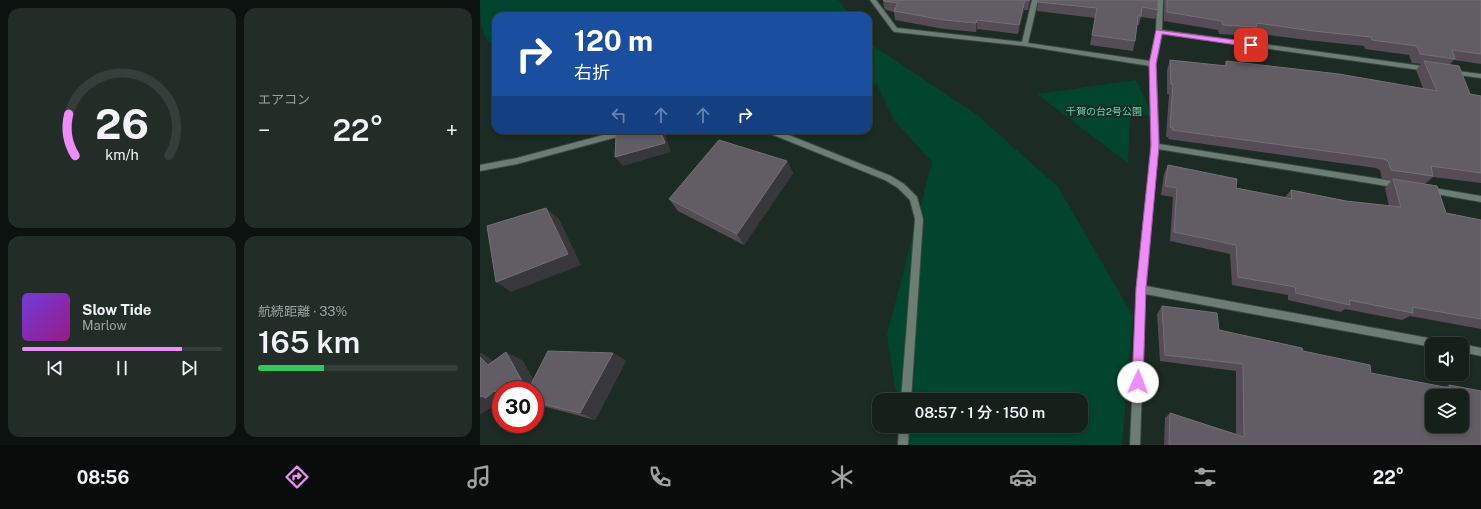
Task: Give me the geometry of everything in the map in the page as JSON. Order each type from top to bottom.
[{"type":"street","points":[[873,0],[895,30],[1025,44],[1153,64]]},
{"type":"street","points":[[1025,44],[1034,0]]},
{"type":"street","points":[[1135,445],[1141,288],[1155,146],[1153,64],[1159,32],[1160,0]]},
{"type":"street","points":[[1159,32],[1434,70]]},
{"type":"street","points":[[1442,71],[1481,76]]},
{"type":"street","points":[[480,168],[517,161],[617,134]]},
{"type":"street","points":[[779,134],[888,178],[901,186],[914,199],[919,219],[907,393]]},
{"type":"street","points":[[1155,146],[1403,186]]},
{"type":"street","points":[[1419,189],[1481,198]]},
{"type":"street","points":[[1141,288],[1425,341]]},
{"type":"street","points":[[1469,349],[1481,352]]},
{"type":"street","points":[[903,445],[904,433]]},
{"type":"green space","points":[[480,0],[838,0],[848,12],[492,12],[492,45],[484,34],[480,15]]},
{"type":"green space","points":[[872,44],[976,114],[1058,187],[1133,316],[1122,445],[905,445],[903,433],[1088,433],[1088,393],[896,393],[887,334],[932,162],[894,120],[877,85],[872,84]]},
{"type":"green space","name":"千賀の台2号公園","points":[[1136,80],[1154,117],[1130,112],[1128,163],[1037,94]]},
{"type":"building","points":[[883,0],[1025,0],[1019,25],[977,20],[976,23],[944,20],[894,11],[898,3]]},
{"type":"building","points":[[1038,0],[1158,0],[1158,10],[1142,7],[1141,16],[1138,16],[1135,41],[1092,35],[1097,8],[1038,2]]},
{"type":"building","points":[[1167,0],[1481,0],[1481,54],[1452,50],[1455,59],[1420,54],[1417,46],[1372,40],[1371,37],[1257,23],[1256,27],[1223,25],[1222,21],[1167,12]]},
{"type":"building","points":[[1170,60],[1227,66],[1226,61],[1339,74],[1437,91],[1424,61],[1459,66],[1470,94],[1481,96],[1481,173],[1431,166],[1433,176],[1391,170],[1388,161],[1384,159],[1172,130],[1173,128],[1170,127],[1173,84],[1171,84]]},
{"type":"building","points":[[662,134],[665,143],[615,157],[616,135]]},
{"type":"building","points":[[719,140],[787,161],[737,234],[669,199]]},
{"type":"building","points":[[1168,165],[1237,179],[1236,188],[1292,199],[1291,190],[1346,201],[1401,207],[1393,179],[1437,186],[1446,213],[1481,220],[1481,319],[1412,307],[1413,313],[1349,300],[1350,305],[1296,293],[1295,287],[1238,277],[1236,245],[1174,232],[1177,188],[1165,186]]},
{"type":"building","points":[[546,208],[568,254],[496,282],[487,226]]},
{"type":"building","points":[[1162,306],[1217,313],[1219,330],[1302,348],[1303,351],[1370,365],[1371,373],[1450,388],[1449,385],[1481,391],[1481,445],[1169,445],[1170,413],[1244,437],[1243,364],[1165,355]]},
{"type":"building","points":[[548,351],[613,353],[580,413],[544,404],[544,381],[533,381]]},
{"type":"building","points":[[506,352],[522,381],[492,381],[492,393],[486,398],[482,396],[480,397],[480,357],[488,365]]},
{"type":"route","points":[[1138,382],[1141,288],[1155,146],[1153,64],[1159,32],[1251,45]]}]
